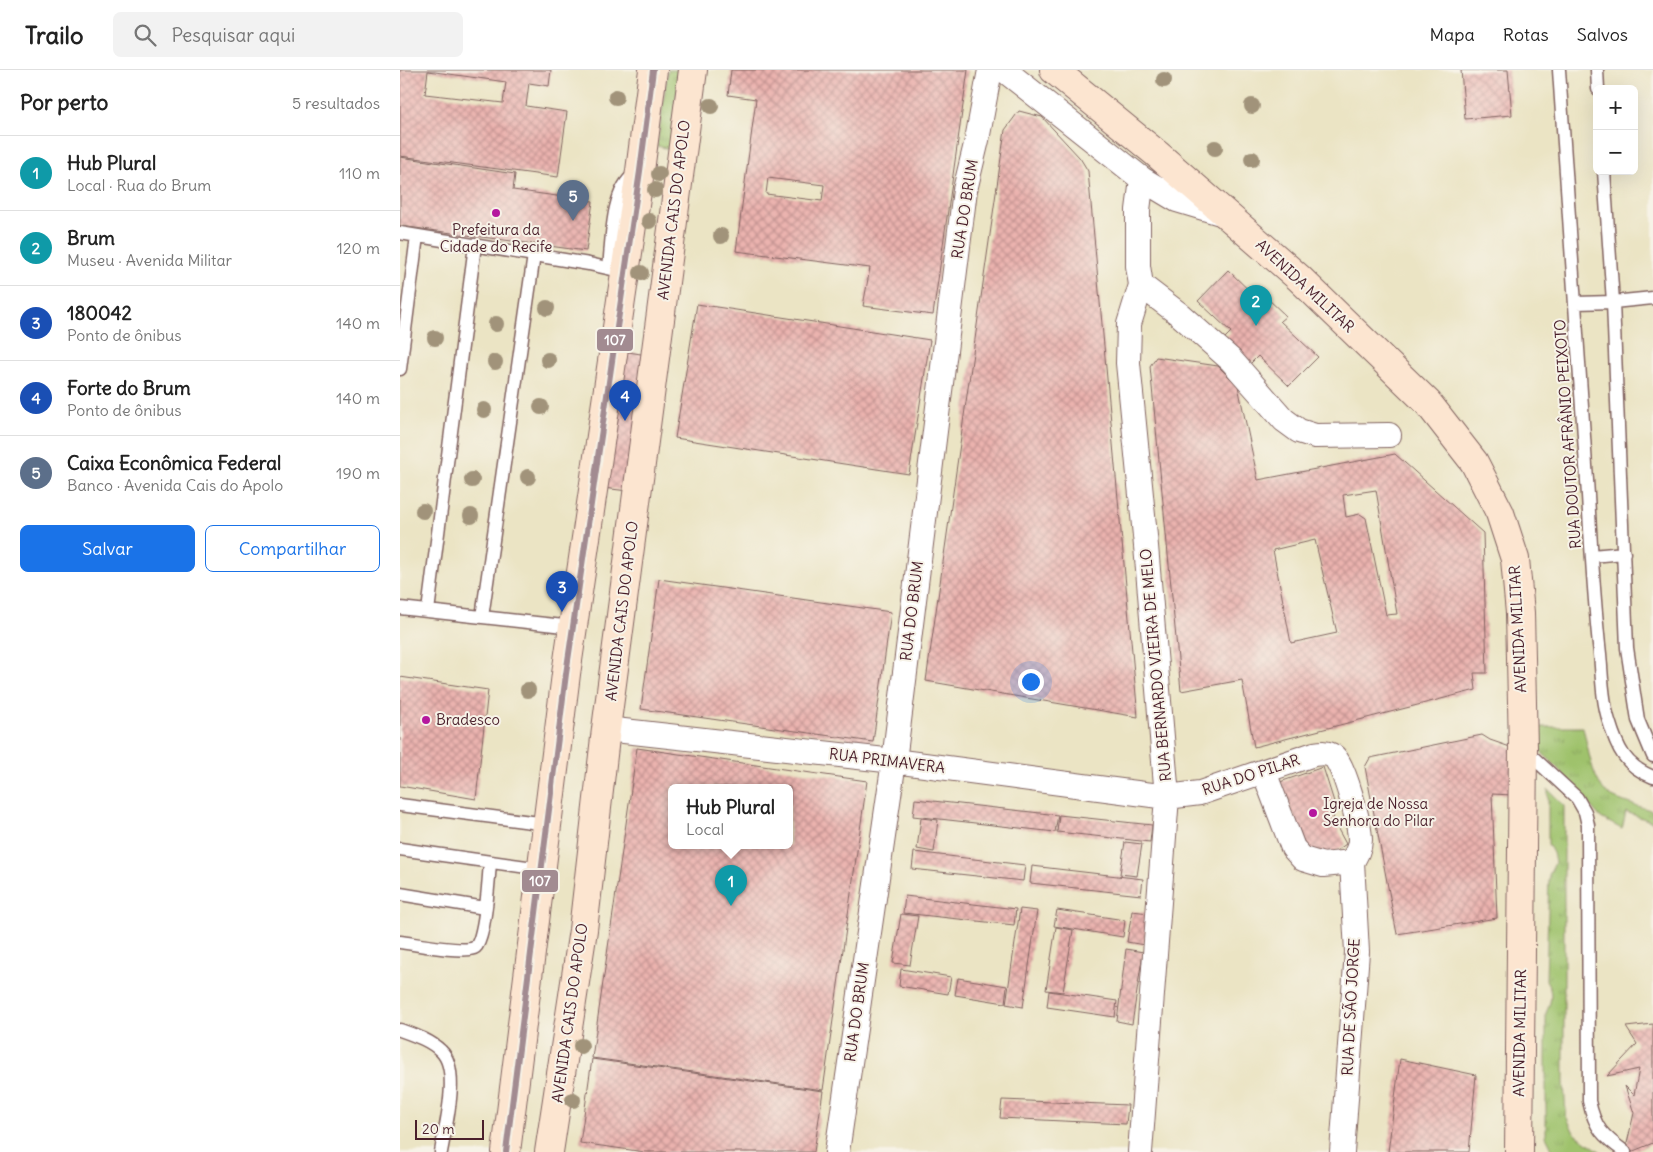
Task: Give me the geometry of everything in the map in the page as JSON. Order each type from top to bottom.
[{"type":"main road","points":[[506,1152],[617,270],[640,171],[653,70]]},
{"type":"main road","name":"AVENIDA CAIS DO APOLO","points":[[549,1152],[582,930],[606,729],[692,70]]},
{"type":"main road","name":"AVENIDA MILITAR","points":[[1054,70],[1157,154],[1299,278],[1428,403],[1474,462],[1500,513],[1515,559],[1520,613],[1523,748],[1519,1152]]},
{"type":"street","name":"RUA DO BRUM","points":[[837,1152],[894,761],[965,190],[977,140],[990,70]]},
{"type":"street","name":"AVENIDA MILITAR","points":[[1004,70],[1142,179],[1177,200],[1228,216]]},
{"type":"street","name":"RUA BERNARDO VIEIRA DE MELO","points":[[1140,1152],[1167,797],[1146,546],[1128,363],[1129,324],[1141,285],[1138,266],[1138,210],[1142,179]]},
{"type":"street","points":[[1141,285],[1179,314],[1232,360],[1284,420],[1299,431],[1316,436],[1388,435]]},
{"type":"street","name":"RUA PRIMAVERA","points":[[606,729],[894,761],[1167,797]]},
{"type":"street","name":"RUA DO PILAR","points":[[1167,797],[1200,793],[1314,754],[1324,753],[1334,756]]},
{"type":"street","name":"RUA DE SÃO JORGE","points":[[1334,756],[1340,764],[1356,814],[1360,841],[1357,854],[1352,862],[1356,952],[1342,1152]]},
{"type":"street","points":[[1264,772],[1293,848],[1303,859],[1323,865],[1352,862]]},
{"type":"lane","name":"RUA DOUTOR AFRÂNIO PEIXOTO","points":[[1559,70],[1576,303],[1593,594],[1603,689],[1608,719],[1618,747],[1628,762],[1645,774],[1653,777]]},
{"type":"lane","points":[[1597,70],[1598,85]]},
{"type":"lane","points":[[1604,175],[1613,302],[1628,656],[1638,720],[1653,756]]},
{"type":"lane","points":[[400,233],[617,270]]},
{"type":"lane","points":[[400,370],[417,236]]},
{"type":"lane","points":[[428,611],[475,246]]},
{"type":"lane","points":[[482,617],[534,255]]},
{"type":"lane","points":[[1576,303],[1653,298]]},
{"type":"lane","points":[[1592,556],[1624,553]]},
{"type":"lane","points":[[400,608],[573,627]]},
{"type":"lane","points":[[1523,748],[1577,798],[1595,826],[1588,1101],[1592,1116],[1598,1127],[1606,1138],[1625,1152]]},
{"type":"lane","points":[[400,805],[547,824]]},
{"type":"lane","points":[[400,849],[541,869]]},
{"type":"lane","points":[[400,942],[460,949],[473,949],[478,946],[485,908],[490,862]]},
{"type":"lane","points":[[400,894],[485,908]]},
{"type":"lane","points":[[400,1030],[423,1039],[441,1051],[448,1061],[451,1074],[450,1093],[441,1152]]},
{"type":"green space","points":[[668,70],[680,70],[670,149],[657,146]]},
{"type":"green space","points":[[1534,727],[1583,727],[1592,764],[1598,782],[1603,789],[1609,795],[1618,799],[1653,811],[1653,822],[1626,812],[1622,829],[1601,818],[1551,761],[1534,746]]},
{"type":"green space","points":[[1548,789],[1564,806],[1564,1082],[1566,1116],[1574,1133],[1601,1152],[1551,1152],[1551,1146],[1546,1136],[1546,1013],[1551,996],[1546,980],[1549,875],[1555,863],[1553,853],[1548,844]]},
{"type":"building","name":"Prefeitura da Cidade do Recife","points":[[400,70],[551,70],[549,86],[529,83],[526,106],[567,112],[558,177],[400,156]],"holes":[[[428,71],[506,82],[503,103],[425,94]]]},
{"type":"building","points":[[731,70],[968,70],[933,315],[863,306],[870,268],[736,251],[756,99],[728,95]],"holes":[[[768,178],[824,185],[822,201],[766,194]]]},
{"type":"building","points":[[1461,70],[1508,70],[1512,115],[1465,119]]},
{"type":"building","points":[[1019,111],[1042,117],[1080,158],[1088,171],[1138,717],[926,681],[1005,130]]},
{"type":"building","name":"Prefeitura da Cidade do Recife","points":[[400,157],[515,174],[513,190],[593,201],[586,251],[400,226]]},
{"type":"building","points":[[1228,270],[1261,302],[1266,297],[1286,316],[1280,321],[1318,357],[1289,386],[1258,356],[1250,364],[1224,339],[1231,332],[1198,301]]},
{"type":"building","points":[[697,304],[930,340],[909,474],[675,438]]},
{"type":"building","points":[[622,351],[647,355],[628,491],[603,488]]},
{"type":"building","points":[[1156,357],[1218,366],[1238,386],[1258,480],[1395,454],[1483,533],[1487,673],[1474,673],[1476,690],[1254,747],[1242,680],[1181,691],[1150,366]],"holes":[[[1376,490],[1397,614],[1386,615],[1366,518],[1360,514],[1346,517],[1343,495]],[[1315,540],[1337,633],[1291,643],[1273,550]]]},
{"type":"building","points":[[659,579],[891,612],[873,742],[641,709]]},
{"type":"building","points":[[400,677],[488,690],[476,799],[400,786]]},
{"type":"building","points":[[1482,735],[1490,740],[1513,748],[1513,795],[1492,794],[1497,918],[1397,934],[1365,767],[1370,758]]},
{"type":"building","points":[[637,748],[867,781],[823,1090],[592,1058]]},
{"type":"building","name":"Igreja de Nossa Senhora do Pilar","points":[[1323,767],[1335,805],[1333,820],[1346,844],[1329,856],[1310,857],[1280,782]]},
{"type":"building","points":[[915,799],[1058,815],[1055,832],[913,816]]},
{"type":"building","points":[[1059,815],[1152,825],[1150,842],[1057,832]]},
{"type":"building","points":[[921,818],[938,820],[934,852],[917,849]]},
{"type":"building","points":[[1125,842],[1142,844],[1137,876],[1120,874]]},
{"type":"building","points":[[914,852],[1025,865],[1023,881],[912,869]]},
{"type":"building","points":[[1032,866],[1143,879],[1141,895],[1030,883]]},
{"type":"building","points":[[905,896],[1016,909],[1014,925],[903,913]]},
{"type":"building","points":[[1020,909],[1037,911],[1023,1007],[1006,1004]]},
{"type":"building","points":[[1057,910],[1125,920],[1123,937],[1054,926]]},
{"type":"building","points":[[1132,911],[1149,913],[1144,945],[1127,942]]},
{"type":"building","points":[[901,914],[918,916],[910,965],[893,963]]},
{"type":"building","points":[[1056,927],[1073,930],[1063,992],[1046,990]]},
{"type":"building","points":[[1126,949],[1143,952],[1132,1024],[1117,1021]]},
{"type":"building","points":[[901,969],[951,977],[948,994],[899,986]]},
{"type":"building","points":[[958,978],[1007,986],[1005,1003],[955,995]]},
{"type":"building","points":[[1049,991],[1117,1001],[1115,1017],[1047,1007]]},
{"type":"building","points":[[1653,1024],[1653,1143],[1631,1152],[1625,1152],[1634,1113],[1625,1086],[1634,1095],[1639,1069],[1607,1076],[1637,1044],[1626,1027]]},
{"type":"building","points":[[592,1059],[823,1091],[814,1152],[645,1152],[580,1143]]},
{"type":"building","points":[[1400,1059],[1476,1075],[1469,1152],[1388,1152]]},
{"type":"building","points":[[1002,1100],[1128,1105],[1126,1124],[1000,1118]]},
{"type":"transit line","name":"107","points":[[506,1152],[566,674],[640,171],[653,70]]},
{"type":"place","name":"Prefeitura da Cidade do Recife","points":[[496,213]]},
{"type":"place","name":"Caixa Econômica Federal","points":[[573,221]]},
{"type":"place","name":"Brum","points":[[1256,326]]},
{"type":"place","name":"Forte do Brum","points":[[625,421]]},
{"type":"place","name":"180042","points":[[562,612]]},
{"type":"place","name":"Bradesco","points":[[426,720]]},
{"type":"place","name":"Igreja de Nossa Senhora do Pilar","points":[[1313,813]]},
{"type":"place","name":"Hub Plural","points":[[731,906]]}]
